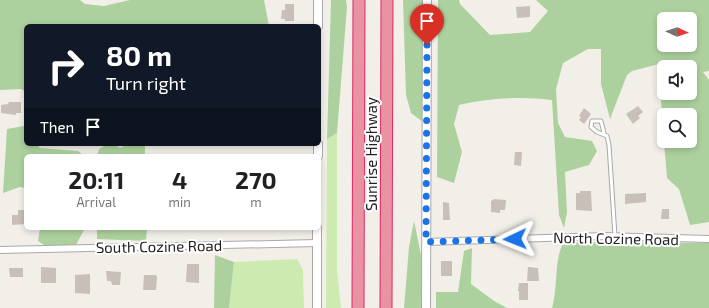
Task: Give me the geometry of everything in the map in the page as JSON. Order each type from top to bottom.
[{"type":"highway","name":"Sunrise Highway","points":[[358,308],[359,0]]},
{"type":"highway","name":"Sunrise Highway","points":[[386,308],[387,0]]},
{"type":"street","points":[[318,0],[318,24]]},
{"type":"street","points":[[426,308],[427,0]]},
{"type":"street","points":[[317,230],[317,308]]},
{"type":"street","name":"North Cozine Road","points":[[426,242],[615,236],[709,239]]},
{"type":"street","name":"South Cozine Road","points":[[0,250],[317,243]]},
{"type":"lane","points":[[604,133],[597,132],[591,127],[592,121],[601,121],[609,145],[615,236]]},
{"type":"green space","points":[[0,0],[80,0],[85,4],[104,6],[130,0],[264,0],[269,24],[24,24],[24,91],[21,89],[0,90]]},
{"type":"green space","points":[[331,0],[346,0],[347,7],[337,133],[327,139]]},
{"type":"green space","points":[[403,0],[423,0],[423,122],[411,113],[406,95]]},
{"type":"green space","points":[[438,0],[459,0],[460,4],[490,35],[530,32],[548,11],[536,0],[709,0],[709,71],[703,72],[709,80],[709,222],[690,225],[679,189],[667,178],[665,148],[697,148],[697,108],[662,108],[661,100],[697,100],[697,60],[657,60],[657,65],[632,71],[627,75],[610,119],[601,84],[601,49],[588,49],[563,63],[556,89],[558,123],[565,137],[592,141],[597,151],[589,165],[565,172],[567,212],[564,228],[559,215],[552,100],[505,98],[459,105],[454,124],[462,152],[454,183],[437,177]]},
{"type":"green space","points":[[24,126],[24,146],[38,146],[40,148],[78,151],[82,154],[24,154],[24,188],[20,187],[3,193],[7,129]]},
{"type":"green space","points":[[337,133],[337,270],[341,308],[326,308],[327,139]]},
{"type":"green space","points":[[104,146],[117,146],[120,148],[124,146],[145,146],[145,154],[98,154],[99,149]]},
{"type":"green space","points":[[414,221],[421,255],[421,308],[404,308],[409,247]]},
{"type":"green space","points":[[40,230],[84,230],[76,245],[44,245],[38,241]]},
{"type":"green space","points":[[97,230],[147,230],[146,241],[97,239]]},
{"type":"green space","points":[[576,242],[709,243],[709,308],[552,308],[558,260],[562,245]]},
{"type":"green space","points":[[472,248],[471,284],[494,301],[507,308],[436,308],[436,292],[458,292],[464,251]]},
{"type":"green space","points":[[215,255],[234,262],[229,308],[214,308]]},
{"type":"green space","points":[[297,259],[303,270],[304,308],[229,308],[234,262]]},
{"type":"building","points":[[285,4],[294,4],[294,21],[285,21],[285,19],[281,19],[282,10],[285,10]]},
{"type":"building","points":[[530,6],[530,17],[517,18],[516,7]]},
{"type":"building","points":[[9,102],[21,102],[21,113],[16,113],[16,115],[1,113],[1,105],[8,104]]},
{"type":"building","points":[[638,106],[643,112],[638,116],[640,118],[633,124],[626,114]]},
{"type":"building","points":[[584,108],[591,114],[584,124],[579,120],[581,117],[579,116]]},
{"type":"building","points":[[515,152],[522,152],[521,166],[514,165]]},
{"type":"building","points":[[580,191],[591,191],[592,211],[576,210],[576,193],[580,193]]},
{"type":"building","points":[[646,193],[646,202],[625,204],[625,194]]},
{"type":"building","points":[[494,199],[506,200],[505,210],[500,210],[500,213],[491,212],[491,201]]},
{"type":"building","points":[[443,202],[449,203],[450,220],[443,220]]},
{"type":"building","points":[[662,209],[669,209],[669,219],[661,219]]},
{"type":"building","points":[[18,210],[24,210],[24,224],[12,225],[12,215],[18,215]]},
{"type":"building","points":[[441,261],[452,261],[452,276],[441,276]]},
{"type":"building","points":[[187,264],[199,264],[199,283],[186,282]]},
{"type":"building","points":[[41,267],[56,268],[56,283],[41,283]]},
{"type":"building","points":[[528,267],[538,268],[539,281],[527,281]]},
{"type":"building","points":[[9,268],[23,268],[23,277],[10,277]]},
{"type":"building","points":[[106,271],[121,272],[120,285],[112,285],[111,281],[107,281]]},
{"type":"building","points":[[90,274],[90,294],[75,293],[75,275]]},
{"type":"building","points":[[144,275],[156,275],[156,290],[143,290]]},
{"type":"building","points":[[519,283],[528,283],[528,300],[519,300]]},
{"type":"route","points":[[427,45],[426,242],[515,239]]}]
